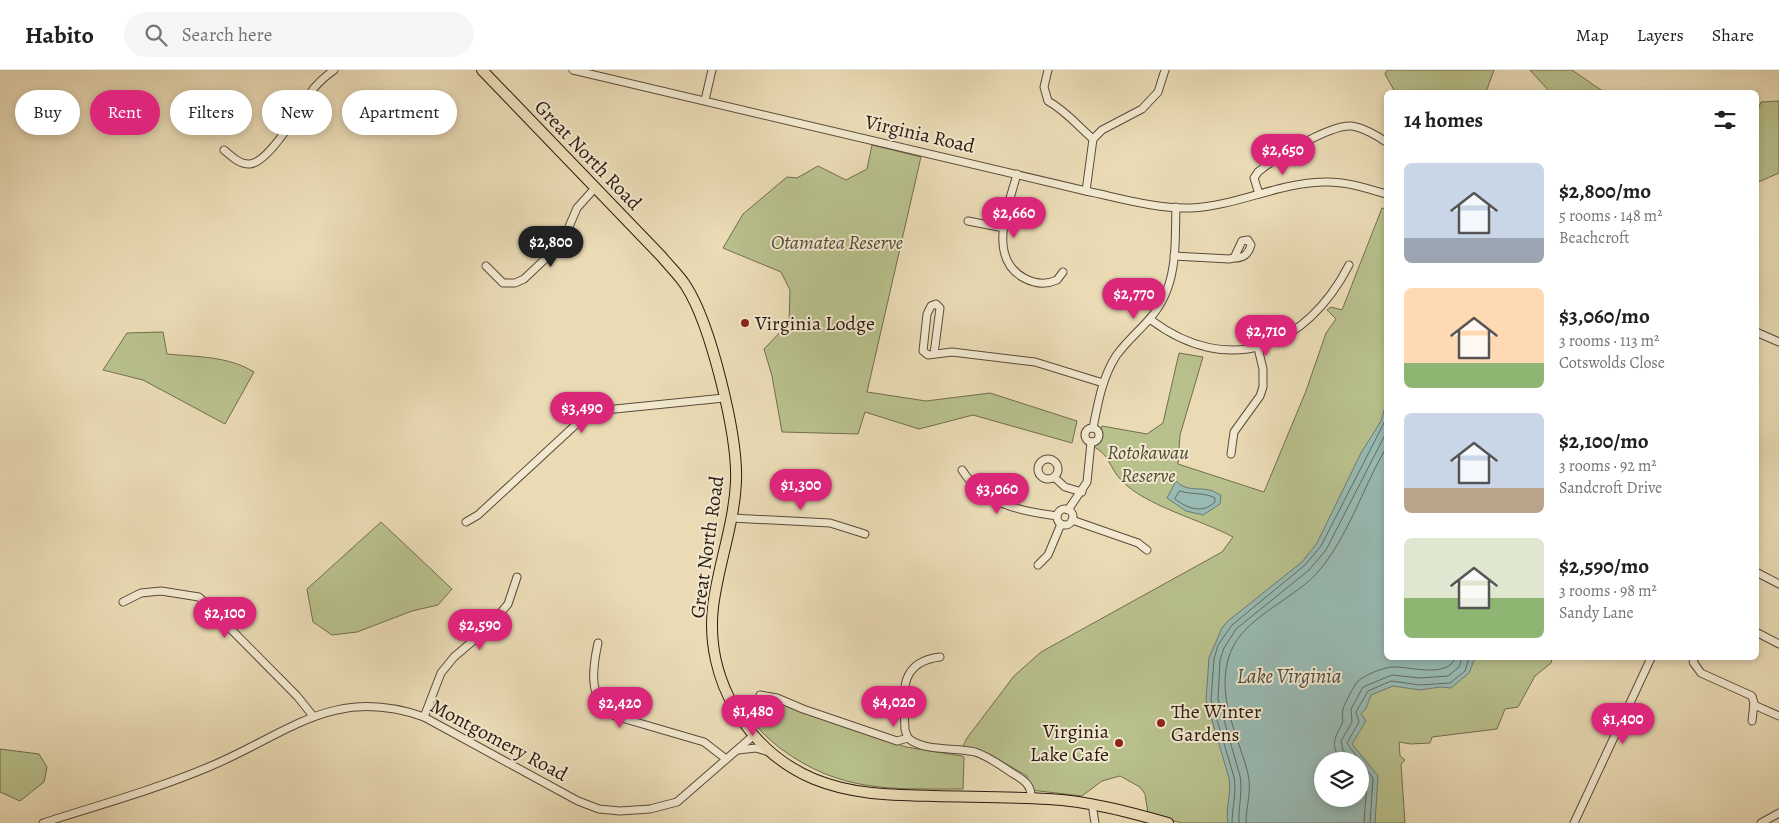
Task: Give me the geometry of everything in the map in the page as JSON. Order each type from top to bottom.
[{"type":"highway","name":"Great North Road","points":[[482,70],[662,257],[686,286],[703,322],[732,430],[736,464],[732,518],[715,592],[713,641],[726,689],[734,707],[753,736],[769,752],[794,770],[850,791],[886,795],[1031,798],[1092,804],[1168,823]]},
{"type":"street","points":[[224,150],[243,163],[250,164],[259,161],[272,147],[314,89],[334,70]]},
{"type":"street","name":"Virginia Road","points":[[573,70],[1086,191],[1176,207],[1206,206],[1296,185],[1324,182],[1344,183],[1384,193]]},
{"type":"street","points":[[705,100],[712,70]]},
{"type":"street","points":[[1048,70],[1044,88],[1048,101],[1065,111],[1074,123],[1093,139]]},
{"type":"street","points":[[1086,191],[1093,139],[1102,130],[1142,109],[1158,92],[1165,70]]},
{"type":"street","points":[[1259,194],[1254,178],[1258,172],[1324,133],[1351,126],[1373,134],[1384,141]]},
{"type":"street","points":[[1017,174],[1004,228],[1005,256],[1013,270],[1030,282],[1049,283],[1058,280],[1063,272]]},
{"type":"street","points":[[486,266],[502,282],[516,283],[524,279],[562,243],[576,208],[595,188]]},
{"type":"street","points":[[1068,510],[1082,492],[1088,477],[1091,442],[1087,440],[1086,433],[1094,428],[1103,383],[1116,356],[1151,320],[1167,291],[1174,256],[1176,207]]},
{"type":"street","points":[[968,221],[1004,228]]},
{"type":"street","points":[[1174,256],[1234,258]]},
{"type":"street","points":[[1151,320],[1178,338],[1201,346],[1231,350],[1258,348],[1286,336],[1314,315],[1339,284],[1349,265]]},
{"type":"street","points":[[936,304],[940,308],[940,317],[934,350],[928,355],[923,351],[927,314],[931,306],[936,304]]},
{"type":"street","points":[[1759,333],[1779,342]]},
{"type":"street","points":[[924,338],[934,350],[1035,362],[1103,383]]},
{"type":"street","points":[[1231,454],[1234,432],[1260,396],[1263,387],[1263,368],[1258,348]]},
{"type":"street","points":[[466,522],[478,515],[583,418],[591,413],[724,398]]},
{"type":"street","points":[[962,470],[973,486],[1001,504],[1057,516]]},
{"type":"street","points":[[1054,477],[1061,484],[1082,492]]},
{"type":"street","points":[[1057,516],[1062,510],[1068,510],[1072,513],[1072,520],[1068,524],[1061,524]]},
{"type":"street","points":[[1038,565],[1048,555],[1061,524],[1057,516]]},
{"type":"street","points":[[732,518],[830,523],[865,534]]},
{"type":"street","points":[[1072,520],[1138,543],[1147,550]]},
{"type":"street","points":[[1759,574],[1779,584]]},
{"type":"street","points":[[424,717],[441,673],[454,658],[487,629],[508,604],[517,577]]},
{"type":"street","points":[[123,602],[141,593],[161,591],[199,597],[297,696],[313,716]]},
{"type":"street","points":[[1759,634],[1779,644]]},
{"type":"street","points":[[598,643],[594,661],[595,690],[597,699],[606,711],[626,720],[704,742],[726,759]]},
{"type":"street","points":[[940,657],[931,658],[915,666],[906,679],[905,730],[908,738],[921,745],[961,749],[982,754],[1025,781],[1031,789],[1031,798]]},
{"type":"street","points":[[1574,823],[1650,660]]},
{"type":"street","points":[[1694,660],[1697,671],[1752,696],[1754,705],[1752,721]]},
{"type":"street","points":[[760,696],[777,698],[803,709],[897,741],[908,738]]},
{"type":"street","points":[[1754,705],[1779,716]]},
{"type":"street","name":"Montgomery Road","points":[[43,823],[199,771],[313,716],[335,709],[361,706],[393,708],[424,717],[578,801],[610,810],[650,810],[678,802],[753,736]]},
{"type":"street","points":[[736,750],[756,748],[769,752]]},
{"type":"street","points":[[1092,804],[1095,823]]},
{"type":"street","points":[[1761,823],[1778,816]]},
{"type":"green space","points":[[1387,70],[1494,70],[1487,90],[1394,90],[1385,74]]},
{"type":"green space","points":[[1530,70],[1572,70],[1601,90],[1548,90]]},
{"type":"green space","points":[[1779,101],[1779,173],[1759,182],[1759,107],[1761,102]]},
{"type":"green space","name":"Otamatea Reserve","points":[[872,145],[921,157],[867,392],[926,401],[990,393],[1077,421],[1072,443],[973,415],[919,429],[865,412],[858,434],[782,432],[772,376],[764,349],[789,323],[790,290],[781,272],[723,248],[743,214],[787,177],[797,178],[818,166],[846,180],[867,169]]},
{"type":"green space","name":"Rotokawau Reserve","points":[[1382,208],[1384,208],[1384,660],[1552,660],[1551,663],[1535,676],[1518,707],[1505,709],[1497,729],[1432,737],[1430,743],[1411,744],[1399,742],[1400,756],[1405,760],[1401,764],[1405,823],[1181,823],[1148,813],[1145,794],[1140,787],[1120,776],[1102,781],[1082,796],[1030,790],[1027,776],[996,758],[962,748],[967,738],[1014,676],[1041,652],[1222,552],[1233,537],[1159,505],[1131,489],[1117,475],[1102,452],[1092,446],[1102,426],[1147,434],[1163,423],[1179,353],[1203,357],[1180,435],[1178,464],[1264,492],[1306,391],[1326,333],[1336,319],[1327,310],[1331,307],[1342,310]]},
{"type":"green space","points":[[163,332],[167,354],[223,360],[254,372],[225,424],[143,380],[103,370],[127,333]]},
{"type":"green space","points":[[381,522],[452,589],[438,605],[412,611],[357,632],[332,635],[313,622],[307,589]]},
{"type":"green space","points":[[776,702],[906,747],[962,756],[964,757],[963,789],[913,789],[867,785],[846,781],[802,763],[766,736],[757,727],[748,711],[764,703]]},
{"type":"green space","points":[[0,749],[39,754],[47,767],[44,782],[20,801],[0,792]]},
{"type":"water","name":"Lake Virginia","points":[[1384,410],[1384,660],[1474,660],[1469,673],[1451,688],[1440,687],[1420,690],[1393,686],[1371,695],[1366,708],[1361,714],[1366,721],[1352,744],[1358,752],[1314,752],[1314,807],[1369,807],[1369,765],[1378,776],[1375,823],[1228,823],[1229,778],[1206,700],[1209,658],[1222,628],[1228,621],[1302,562],[1317,543],[1361,453],[1381,421]]},
{"type":"water","points":[[1176,481],[1184,487],[1210,490],[1221,495],[1220,504],[1203,515],[1186,511],[1167,498]]},
{"type":"place","name":"Virginia Lodge","points":[[745,323]]},
{"type":"place","name":"The Winter Gardens","points":[[1161,723]]},
{"type":"place","name":"Virginia Lake Cafe","points":[[1119,743]]}]
